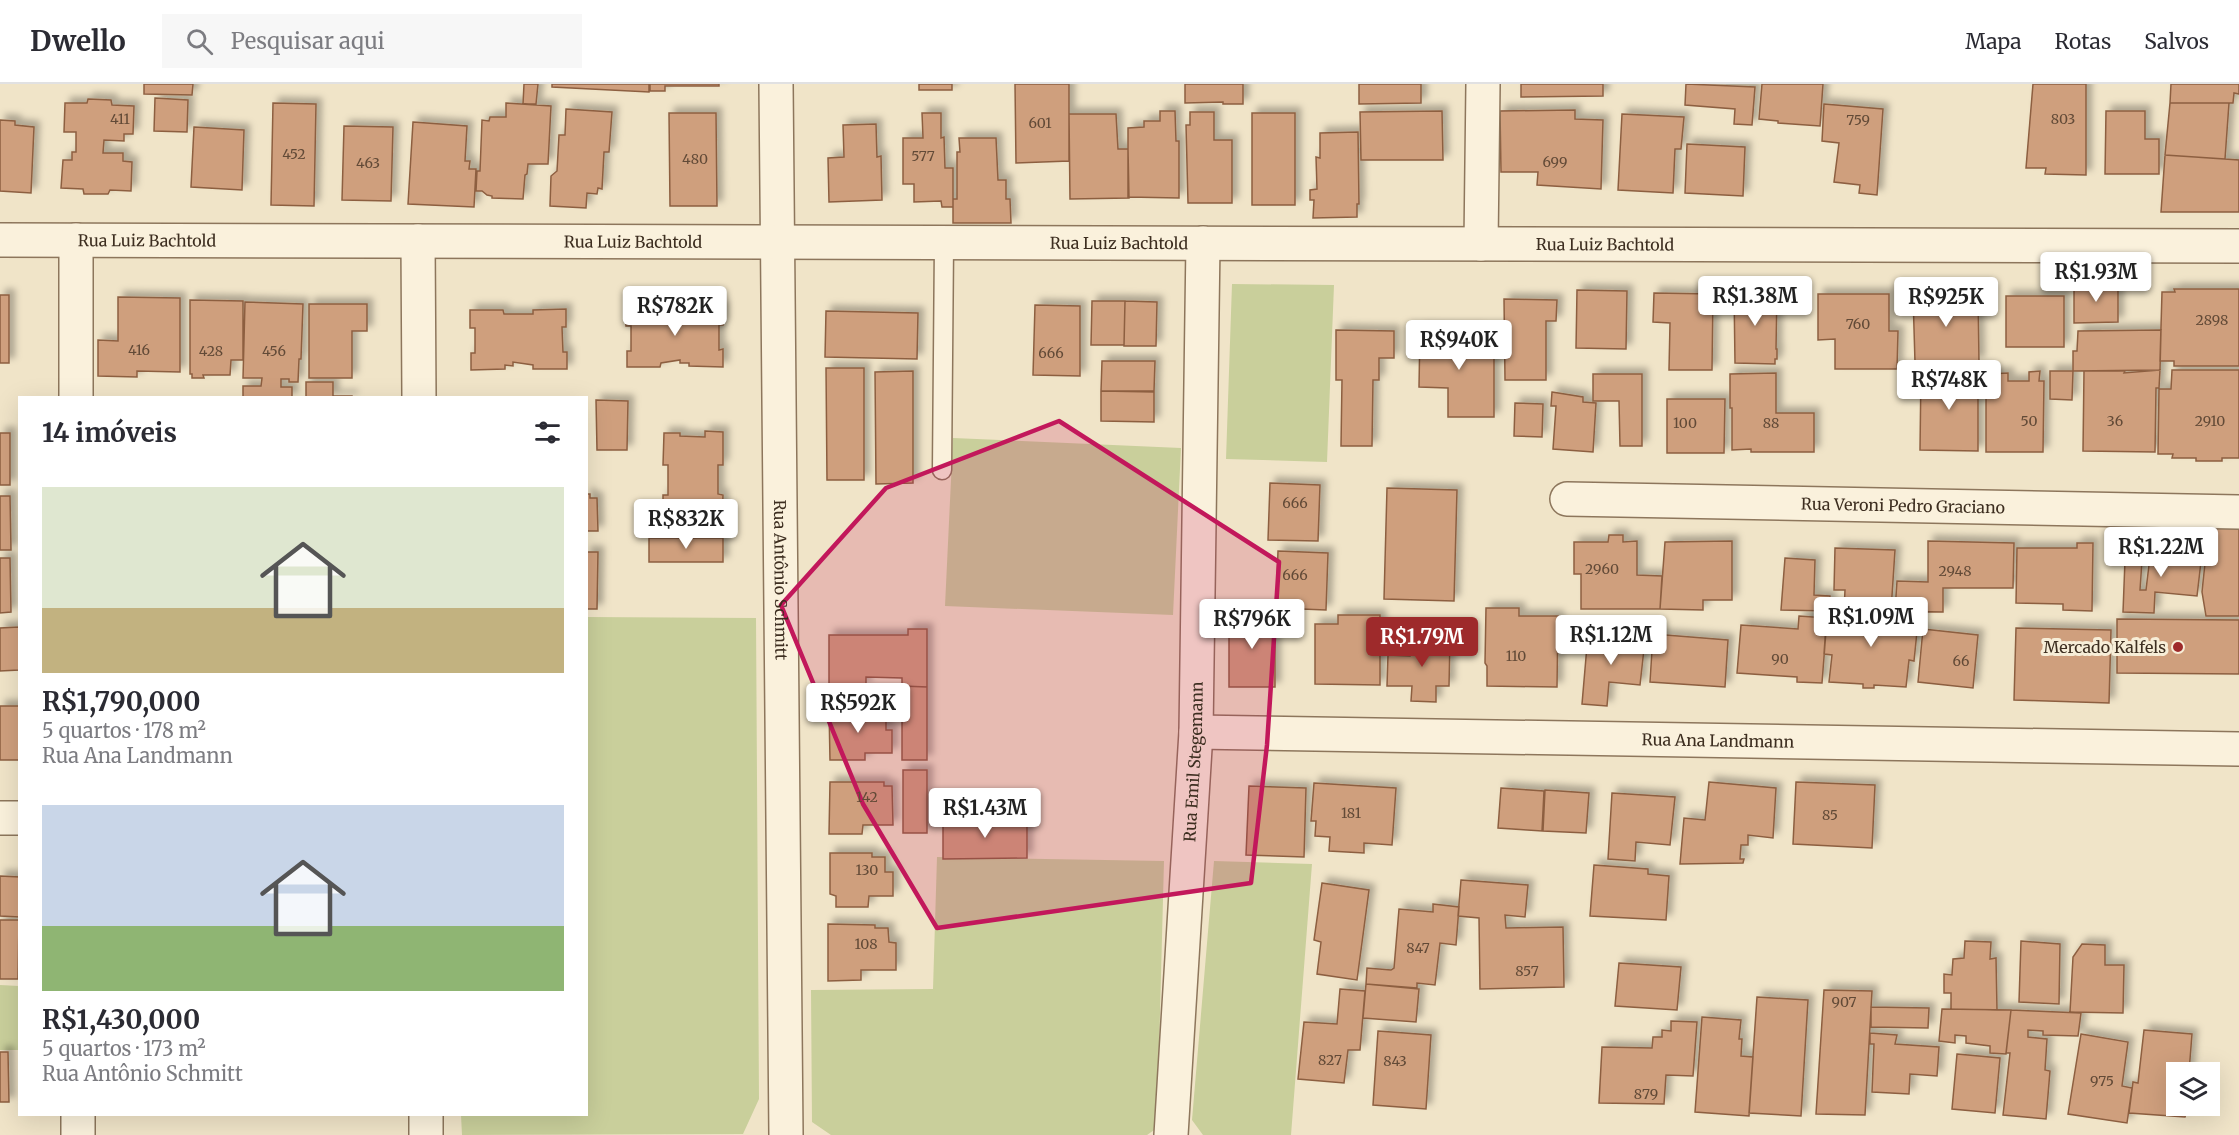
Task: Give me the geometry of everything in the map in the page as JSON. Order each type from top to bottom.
[{"type":"street","name":"Rua Antônio Schmitt","points":[[777,84],[786,1135]]},
{"type":"street","points":[[1481,244],[1483,84]]},
{"type":"street","name":"Rua Luiz Bachtold","points":[[0,240],[2239,246]]},
{"type":"street","points":[[76,240],[76,396]]},
{"type":"street","points":[[418,241],[419,396]]},
{"type":"street","name":"Rua Emil Stegemann","points":[[1171,1135],[1196,732],[1203,243]]},
{"type":"street","name":"Rua Veroni Pedro Graciano","points":[[1567,499],[2239,512]]},
{"type":"street","name":"Rua Ana Landmann","points":[[1196,732],[2239,749]]},
{"type":"street","points":[[0,818],[18,818]]},
{"type":"street","points":[[78,1116],[78,1135]]},
{"type":"street","points":[[426,1116],[426,1135]]},
{"type":"lane","points":[[942,470],[944,243]]},
{"type":"highlighted area","points":[[1059,421],[1279,562],[1267,745],[1251,883],[937,928],[863,804],[781,605],[886,488]]},
{"type":"green space","points":[[1232,284],[1334,285],[1327,462],[1226,459]]},
{"type":"green space","points":[[953,438],[1181,448],[1173,615],[945,606]]},
{"type":"green space","points":[[588,617],[756,618],[759,1099],[743,1134],[462,1135],[461,1116],[588,1116]]},
{"type":"green space","points":[[937,857],[1164,861],[1157,1128],[1147,1135],[831,1135],[812,1122],[811,990],[933,989]]},
{"type":"green space","points":[[1214,861],[1312,864],[1291,1135],[1203,1135],[1192,1120]]},
{"type":"green space","points":[[0,985],[18,986],[18,1050],[0,1050]]},
{"type":"building","points":[[144,84],[193,84],[192,95],[144,94]]},
{"type":"building","points":[[524,84],[538,84],[536,104],[523,104]]},
{"type":"building","points":[[552,84],[649,84],[649,92],[552,87]]},
{"type":"building","points":[[650,84],[719,84],[719,86],[665,86],[665,91],[650,91]]},
{"type":"building","points":[[919,84],[952,84],[952,90],[919,90]]},
{"type":"building","points":[[1015,84],[1069,84],[1069,161],[1016,163]]},
{"type":"building","points":[[1185,84],[1243,84],[1243,104],[1185,103]]},
{"type":"building","points":[[1359,84],[1421,84],[1421,103],[1359,104]]},
{"type":"building","points":[[1521,84],[1603,84],[1603,96],[1521,97]]},
{"type":"building","points":[[1686,84],[1755,87],[1752,125],[1734,124],[1735,109],[1685,105]]},
{"type":"building","points":[[1762,84],[1823,84],[1820,126],[1778,123],[1778,121],[1759,119]]},
{"type":"building","points":[[2033,84],[2086,84],[2086,175],[2045,174],[2046,168],[2026,168]]},
{"type":"building","points":[[2171,84],[2239,84],[2239,94],[2234,93],[2233,103],[2170,103]]},
{"type":"building","points":[[155,98],[188,100],[187,132],[154,131]]},
{"type":"building","points":[[88,99],[111,100],[112,105],[134,106],[133,134],[124,134],[124,141],[104,140],[103,153],[123,153],[123,161],[132,162],[131,191],[110,190],[108,194],[84,194],[83,189],[61,188],[63,160],[72,160],[72,152],[76,152],[76,132],[64,132],[65,103],[87,103]]},
{"type":"building","points":[[273,103],[316,104],[314,206],[271,205]]},
{"type":"building","points":[[506,103],[551,106],[548,164],[528,164],[523,199],[492,198],[482,191],[476,191],[477,171],[480,171],[482,120],[489,121],[490,117],[506,117]]},
{"type":"building","points":[[2170,103],[2229,103],[2225,159],[2165,155]]},
{"type":"building","points":[[1824,104],[1883,109],[1877,195],[1859,193],[1860,185],[1834,182],[1839,143],[1822,141]]},
{"type":"building","points":[[566,109],[612,112],[609,152],[604,152],[602,189],[598,188],[597,194],[587,193],[586,208],[550,206],[551,176],[557,171],[559,135],[565,135]]},
{"type":"building","points":[[1575,110],[1575,119],[1603,120],[1601,189],[1537,185],[1538,172],[1501,172],[1500,111]]},
{"type":"building","points":[[1160,111],[1175,111],[1176,141],[1179,141],[1179,198],[1128,197],[1128,128],[1144,127],[1144,121],[1160,121]]},
{"type":"building","points":[[1442,111],[1443,160],[1361,160],[1360,112]]},
{"type":"building","points":[[2106,111],[2145,111],[2145,139],[2159,139],[2159,174],[2105,174]]},
{"type":"building","points":[[1190,112],[1214,112],[1214,140],[1232,140],[1232,203],[1188,203],[1186,125],[1190,125]]},
{"type":"building","points":[[669,113],[716,113],[717,206],[670,206]]},
{"type":"building","points":[[922,113],[941,113],[941,138],[944,137],[945,168],[953,168],[953,207],[942,207],[941,201],[914,202],[914,184],[903,184],[903,138],[923,138]]},
{"type":"building","points":[[1252,113],[1295,113],[1295,205],[1252,205]]},
{"type":"building","points":[[1069,114],[1116,114],[1118,149],[1128,149],[1129,198],[1070,199]]},
{"type":"building","points":[[1622,114],[1684,117],[1681,149],[1675,149],[1673,193],[1618,190]]},
{"type":"building","points":[[0,120],[15,121],[15,125],[34,127],[31,193],[0,191]]},
{"type":"building","points":[[413,122],[467,126],[465,161],[470,161],[469,169],[476,169],[474,207],[408,204]]},
{"type":"building","points":[[876,124],[877,157],[881,156],[882,200],[829,202],[828,158],[844,157],[843,125]]},
{"type":"building","points":[[344,126],[393,127],[391,201],[342,200]]},
{"type":"building","points":[[194,127],[244,130],[242,190],[191,187]]},
{"type":"building","points":[[1358,132],[1359,204],[1357,204],[1357,217],[1313,218],[1314,200],[1310,200],[1310,190],[1317,189],[1316,157],[1320,158],[1320,133]]},
{"type":"building","points":[[959,138],[996,138],[998,180],[1006,180],[1006,199],[1010,199],[1011,223],[953,223],[953,199],[957,199]]},
{"type":"building","points":[[1687,144],[1745,147],[1743,196],[1685,193]]},
{"type":"building","points":[[2165,155],[2239,160],[2239,212],[2161,212]]},
{"type":"building","points":[[2074,283],[2118,283],[2118,322],[2074,323]]},
{"type":"building","points":[[2174,289],[2239,289],[2239,366],[2174,366],[2174,361],[2160,361],[2162,292],[2175,292]]},
{"type":"building","points":[[1577,290],[1627,291],[1626,349],[1576,348]]},
{"type":"building","points":[[1734,291],[1777,292],[1777,359],[1775,359],[1775,364],[1735,363]]},
{"type":"building","points":[[1654,293],[1713,294],[1712,370],[1669,370],[1670,323],[1653,322]]},
{"type":"building","points":[[1818,294],[1889,294],[1889,331],[1898,331],[1897,369],[1835,369],[1835,339],[1818,340]]},
{"type":"building","points":[[0,295],[9,295],[9,363],[0,363]]},
{"type":"building","points":[[1913,295],[1978,295],[1979,362],[1915,362]]},
{"type":"building","points":[[2006,296],[2064,296],[2064,347],[2006,347]]},
{"type":"building","points":[[118,297],[180,298],[180,372],[137,371],[137,377],[98,376],[98,340],[118,341]]},
{"type":"building","points":[[1504,299],[1557,300],[1556,321],[1546,321],[1546,380],[1505,380]]},
{"type":"building","points":[[190,300],[243,301],[243,360],[231,360],[230,375],[203,375],[204,378],[192,378],[190,374]]},
{"type":"building","points":[[1092,301],[1125,301],[1124,345],[1091,345]]},
{"type":"building","points":[[1125,301],[1157,302],[1156,346],[1124,346]]},
{"type":"building","points":[[245,302],[303,304],[298,382],[281,379],[281,387],[292,387],[292,396],[243,396],[243,386],[261,386],[262,378],[243,378]]},
{"type":"building","points":[[309,304],[367,304],[367,331],[352,331],[352,378],[309,378]]},
{"type":"building","points":[[1035,305],[1080,306],[1080,376],[1033,375]]},
{"type":"building","points":[[689,307],[723,307],[723,325],[719,325],[719,350],[723,349],[723,367],[689,366],[689,363],[680,363],[680,360],[661,363],[660,367],[627,367],[627,351],[631,351],[631,326],[626,326],[626,309],[659,309],[659,313],[689,313]]},
{"type":"building","points":[[566,309],[566,327],[562,327],[563,352],[567,352],[567,369],[533,369],[533,365],[513,362],[513,366],[505,365],[505,369],[471,370],[471,353],[475,353],[475,328],[470,328],[470,310],[503,310],[504,314],[533,314],[533,310]]},
{"type":"building","points":[[826,311],[918,313],[917,359],[825,357]]},
{"type":"building","points":[[1336,330],[1394,331],[1394,358],[1379,358],[1379,380],[1373,380],[1372,446],[1341,446],[1342,380],[1336,380]]},
{"type":"building","points":[[1420,330],[1478,331],[1478,347],[1494,347],[1494,417],[1448,417],[1448,388],[1419,387]]},
{"type":"building","points":[[2161,330],[2160,370],[2073,371],[2073,351],[2077,351],[2078,331]]},
{"type":"building","points":[[1102,361],[1155,361],[1154,391],[1101,391]]},
{"type":"building","points":[[826,368],[864,368],[864,480],[827,480]]},
{"type":"building","points":[[2160,370],[2159,388],[2156,388],[2155,452],[2083,451],[2084,371],[2125,371],[2124,373]]},
{"type":"building","points":[[2172,370],[2239,370],[2239,458],[2222,458],[2222,461],[2196,461],[2196,458],[2172,458],[2173,454],[2158,454],[2159,389],[2171,389]]},
{"type":"building","points":[[913,371],[913,483],[876,484],[875,372]]},
{"type":"building","points":[[2040,371],[2039,381],[2044,381],[2043,452],[1986,452],[1986,374],[2008,373],[2008,381],[2029,381],[2029,372]]},
{"type":"building","points":[[2050,371],[2073,371],[2072,400],[2050,399]]},
{"type":"building","points":[[1921,372],[1978,372],[1978,451],[1920,450]]},
{"type":"building","points":[[1776,373],[1776,413],[1814,413],[1814,452],[1732,450],[1730,374]]},
{"type":"building","points":[[1593,374],[1642,374],[1642,446],[1620,446],[1619,401],[1593,401]]},
{"type":"building","points":[[306,382],[333,382],[333,396],[306,396]]},
{"type":"building","points":[[1101,391],[1154,392],[1154,422],[1101,421]]},
{"type":"building","points":[[1552,392],[1583,397],[1583,402],[1596,403],[1593,452],[1553,449],[1556,406],[1551,406]]},
{"type":"building","points":[[1667,399],[1725,399],[1724,453],[1667,453]]},
{"type":"building","points":[[596,400],[628,401],[627,450],[597,450]]},
{"type":"building","points":[[1515,403],[1543,404],[1542,437],[1514,436]]},
{"type":"building","points":[[705,431],[723,432],[723,465],[718,465],[718,494],[723,495],[722,529],[705,529],[705,525],[681,525],[681,528],[663,529],[663,495],[668,495],[668,465],[663,465],[664,433],[705,437]]},
{"type":"building","points":[[0,433],[10,433],[10,485],[0,485]]},
{"type":"building","points":[[1270,483],[1320,485],[1318,541],[1268,540]]},
{"type":"building","points":[[1387,488],[1457,490],[1454,601],[1384,599]]},
{"type":"building","points":[[588,494],[590,498],[597,498],[598,531],[588,531]]},
{"type":"building","points":[[0,496],[10,496],[11,550],[0,550]]},
{"type":"building","points":[[2209,525],[2239,526],[2239,616],[2206,616],[2202,592]]},
{"type":"building","points":[[1609,535],[1623,535],[1623,542],[1637,541],[1637,575],[1662,576],[1660,609],[1581,609],[1581,574],[1574,574],[1574,542],[1608,542]]},
{"type":"building","points":[[649,538],[723,538],[723,562],[649,562]]},
{"type":"building","points":[[1732,541],[1732,600],[1703,600],[1703,610],[1660,609],[1665,542]]},
{"type":"building","points":[[1928,541],[2014,543],[2013,588],[1943,588],[1943,612],[1895,611],[1897,581],[1928,582]]},
{"type":"building","points":[[2077,543],[2093,543],[2092,611],[2063,610],[2063,604],[2016,603],[2017,548],[2077,548]]},
{"type":"building","points":[[1835,548],[1895,550],[1891,611],[1870,611],[1870,603],[1864,603],[1864,611],[1844,611],[1845,590],[1834,590]]},
{"type":"building","points":[[2151,548],[2202,553],[2197,596],[2155,592],[2154,613],[2123,612],[2125,560],[2142,561],[2140,590],[2146,590]]},
{"type":"building","points":[[1278,551],[1328,553],[1326,610],[1276,608]]},
{"type":"building","points":[[588,552],[598,552],[597,609],[588,609]]},
{"type":"building","points":[[0,558],[10,558],[11,612],[0,613]]},
{"type":"building","points":[[1785,558],[1815,560],[1814,595],[1830,596],[1829,611],[1781,610]]},
{"type":"building","points":[[1486,608],[1519,608],[1519,616],[1558,616],[1557,687],[1487,686]]},
{"type":"building","points":[[1827,611],[1858,611],[1857,622],[1885,625],[1886,611],[1919,612],[1914,661],[1909,660],[1906,687],[1874,685],[1874,688],[1863,688],[1863,684],[1829,682],[1832,655],[1824,654]]},
{"type":"building","points":[[1229,613],[1275,613],[1275,687],[1229,687]]},
{"type":"building","points":[[1338,615],[1380,615],[1380,685],[1315,684],[1315,624],[1338,624]]},
{"type":"building","points":[[1799,616],[1827,618],[1822,683],[1797,682],[1797,677],[1737,673],[1741,625],[1798,629]]},
{"type":"building","name":"Mercado Kalfels","points":[[2117,619],[2239,620],[2239,674],[2117,673]]},
{"type":"building","points":[[18,627],[18,670],[0,671],[0,628]]},
{"type":"building","points":[[2016,628],[2111,630],[2109,703],[2014,700]]},
{"type":"building","points":[[908,629],[927,629],[927,687],[902,686],[902,678],[866,677],[866,686],[829,685],[829,635],[908,635]]},
{"type":"building","points":[[1923,629],[1978,635],[1973,688],[1918,682]]},
{"type":"building","points":[[1588,634],[1645,640],[1640,685],[1609,682],[1607,706],[1582,704]]},
{"type":"building","points":[[1653,634],[1728,640],[1725,687],[1650,682]]},
{"type":"building","points":[[1410,638],[1450,639],[1449,686],[1436,686],[1436,702],[1411,701],[1412,686],[1387,686],[1388,655],[1410,656]]},
{"type":"building","points":[[902,686],[927,687],[927,760],[902,760]]},
{"type":"building","points":[[0,706],[18,706],[18,760],[0,760]]},
{"type":"building","points":[[829,709],[873,710],[873,714],[886,714],[886,730],[892,730],[892,753],[865,753],[865,760],[830,760]]},
{"type":"building","points":[[903,770],[927,770],[927,833],[903,833]]},
{"type":"building","points":[[830,782],[884,782],[884,786],[892,786],[893,825],[863,825],[862,834],[829,834]]},
{"type":"building","points":[[1709,782],[1776,788],[1773,838],[1748,835],[1748,845],[1741,845],[1740,859],[1744,859],[1743,863],[1680,864],[1684,818],[1705,820]]},
{"type":"building","points":[[1796,782],[1875,785],[1872,848],[1793,844]]},
{"type":"building","points":[[1314,783],[1396,788],[1392,845],[1364,843],[1364,853],[1329,851],[1330,837],[1315,836],[1316,821],[1311,821]]},
{"type":"building","points":[[1249,786],[1306,788],[1304,857],[1246,855]]},
{"type":"building","points":[[1501,788],[1544,791],[1542,831],[1498,828]]},
{"type":"building","points":[[1545,790],[1589,793],[1586,833],[1543,831]]},
{"type":"building","points":[[1612,793],[1675,797],[1670,845],[1636,842],[1635,861],[1608,859]]},
{"type":"building","points":[[1027,819],[1027,858],[943,859],[943,820]]},
{"type":"building","points":[[830,853],[872,853],[872,857],[885,857],[885,872],[893,872],[893,896],[869,896],[868,907],[836,907],[836,896],[830,894]]},
{"type":"building","points":[[1594,865],[1648,869],[1648,874],[1669,876],[1666,920],[1590,916]]},
{"type":"building","points":[[0,876],[18,877],[18,917],[0,916]]},
{"type":"building","points":[[1461,880],[1528,885],[1525,917],[1505,915],[1506,928],[1563,927],[1564,987],[1480,989],[1479,918],[1458,916]]},
{"type":"building","points":[[1322,883],[1369,890],[1357,980],[1317,974],[1321,942],[1314,940]]},
{"type":"building","points":[[1433,904],[1459,907],[1456,945],[1440,943],[1435,985],[1417,983],[1417,988],[1366,984],[1367,968],[1391,970],[1394,968],[1399,909],[1433,912]]},
{"type":"building","points":[[0,920],[18,920],[18,979],[0,979]]},
{"type":"building","points":[[828,924],[875,925],[875,928],[888,928],[889,942],[896,943],[896,970],[861,970],[861,980],[828,981]]},
{"type":"building","points":[[1965,941],[1991,942],[1990,959],[1996,958],[1997,1010],[1951,1009],[1951,993],[1944,993],[1944,974],[1952,975],[1953,959],[1964,958]]},
{"type":"building","points":[[2021,941],[2060,944],[2059,1004],[2019,1002]]},
{"type":"building","points":[[2082,944],[2105,945],[2105,965],[2124,965],[2123,1013],[2070,1012],[2073,957]]},
{"type":"building","points":[[1619,963],[1681,967],[1677,1010],[1615,1006]]},
{"type":"building","points":[[1366,984],[1419,989],[1416,1022],[1363,1018]]},
{"type":"building","points":[[1340,989],[1365,991],[1360,1050],[1348,1050],[1344,1083],[1298,1079],[1304,1022],[1337,1024]]},
{"type":"building","points":[[1824,990],[1872,991],[1865,1115],[1816,1114]]},
{"type":"building","points":[[1757,997],[1808,1000],[1801,1116],[1749,1113]]},
{"type":"building","points":[[1871,1007],[1929,1008],[1928,1028],[1871,1027]]},
{"type":"building","points":[[1942,1009],[2011,1010],[2006,1054],[1990,1053],[1990,1046],[1966,1043],[1966,1036],[1955,1035],[1955,1043],[1939,1041]]},
{"type":"building","points":[[2011,1010],[2081,1013],[2078,1036],[2043,1035],[2043,1031],[2028,1030],[2028,1037],[2047,1039],[2045,1070],[2050,1071],[2046,1119],[2003,1115],[2010,1053],[2006,1053]]},
{"type":"building","points":[[1702,1017],[1741,1020],[1739,1039],[1742,1039],[1741,1056],[1753,1057],[1749,1116],[1695,1112]]},
{"type":"building","points":[[1671,1021],[1697,1022],[1693,1076],[1666,1075],[1664,1104],[1599,1103],[1602,1047],[1652,1048],[1653,1037],[1662,1037],[1662,1030],[1671,1031]]},
{"type":"building","points":[[2144,1030],[2192,1034],[2190,1062],[2166,1062],[2166,1116],[2129,1113],[2133,1082],[2138,1083]]},
{"type":"building","points":[[1378,1031],[1431,1035],[1426,1109],[1373,1105]]},
{"type":"building","points":[[1870,1033],[1897,1035],[1895,1044],[1939,1047],[1937,1076],[1910,1074],[1909,1094],[1872,1092],[1874,1044],[1870,1044]]},
{"type":"building","points":[[2081,1034],[2128,1042],[2122,1086],[2132,1088],[2127,1123],[2068,1114]]},
{"type":"building","points":[[0,1052],[8,1052],[9,1102],[0,1102]]},
{"type":"building","points":[[1957,1054],[2000,1058],[1995,1113],[1952,1109]]},
{"type":"place","name":"Mercado Kalfels","points":[[2178,647]]}]
